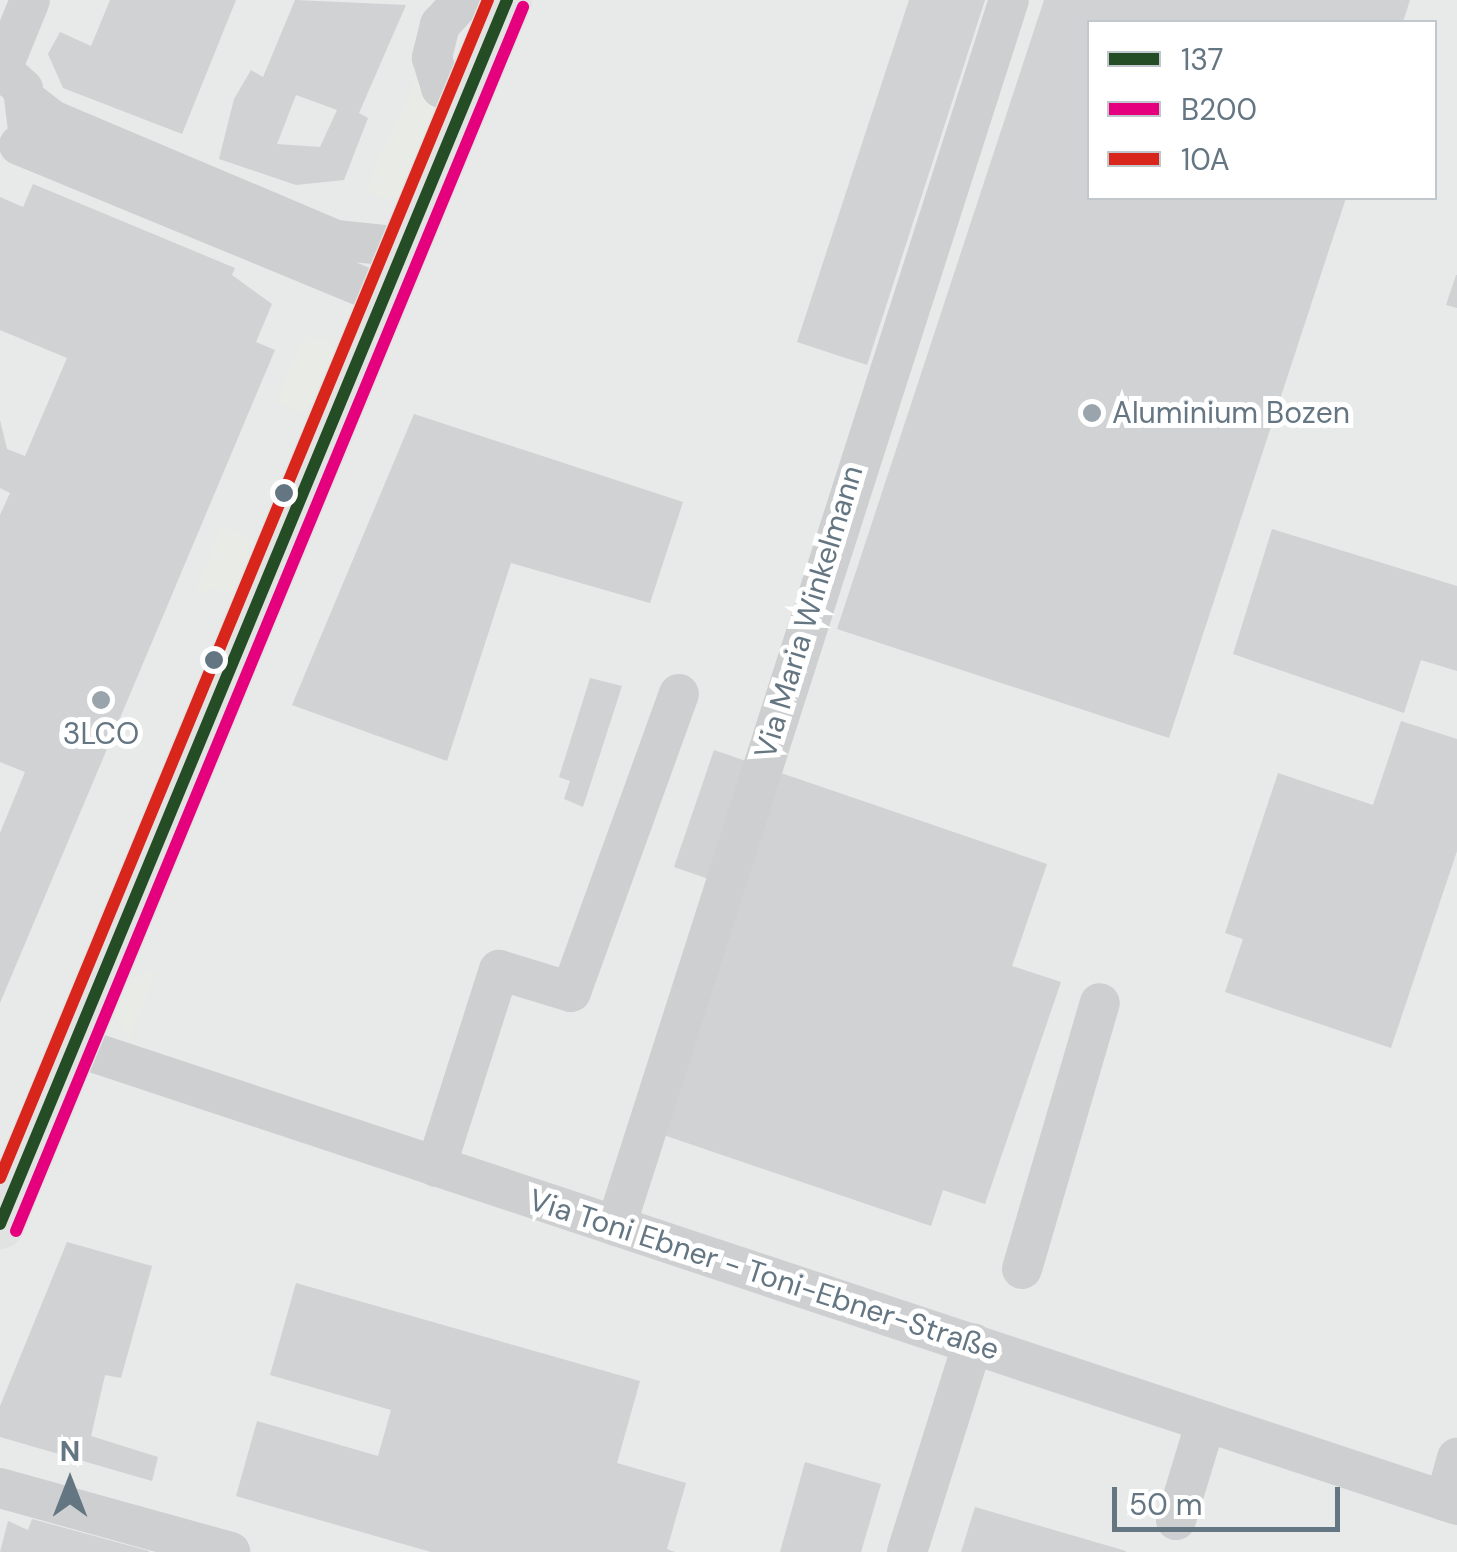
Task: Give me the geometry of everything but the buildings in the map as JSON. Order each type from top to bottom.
[{"type":"main road","points":[[0,1224],[71,1045],[508,0]]},
{"type":"street","points":[[30,0],[1,68],[29,102],[52,120],[336,240],[403,247]]},
{"type":"street","points":[[463,0],[440,25],[432,58],[441,88],[466,98]]},
{"type":"street","name":"Via Maria Winkelmann","points":[[616,1226],[1010,0]]},
{"type":"street","points":[[29,102],[9,152],[383,295]]},
{"type":"street","points":[[436,1167],[500,970],[572,992],[679,694]]},
{"type":"street","points":[[1022,1270],[1100,1003]]},
{"type":"street","name":"Via Toni Ebner - Toni-Ebner-Straße","points":[[71,1045],[1451,1503]]},
{"type":"street","points":[[907,1552],[973,1344]]},
{"type":"street","points":[[1176,1520],[1206,1422]]},
{"type":"street","points":[[1451,1503],[1457,1458]]},
{"type":"street","points":[[0,1488],[230,1552]]},
{"type":"shaded area","points":[[0,0],[1457,0],[1457,1552],[0,1552]]},
{"type":"shaded area","points":[[418,74],[441,106],[403,193],[389,201],[365,191]]},
{"type":"shaded area","points":[[305,333],[336,346],[314,401],[301,412],[276,402]]},
{"type":"shaded area","points":[[221,525],[248,535],[249,558],[232,594],[209,588],[194,597]]},
{"type":"shaded area","points":[[156,970],[130,1040],[112,1013],[119,983]]},
{"type":"transit line","name":"10A","points":[[0,1178],[488,0]]},
{"type":"transit line","name":"137","points":[[0,1224],[507,0]]},
{"type":"transit line","name":"B200","points":[[16,1231],[523,7]]},
{"type":"place","name":"Aluminium Bozen","points":[[1092,413]]},
{"type":"place","name":"3LCO","points":[[101,700]]}]
